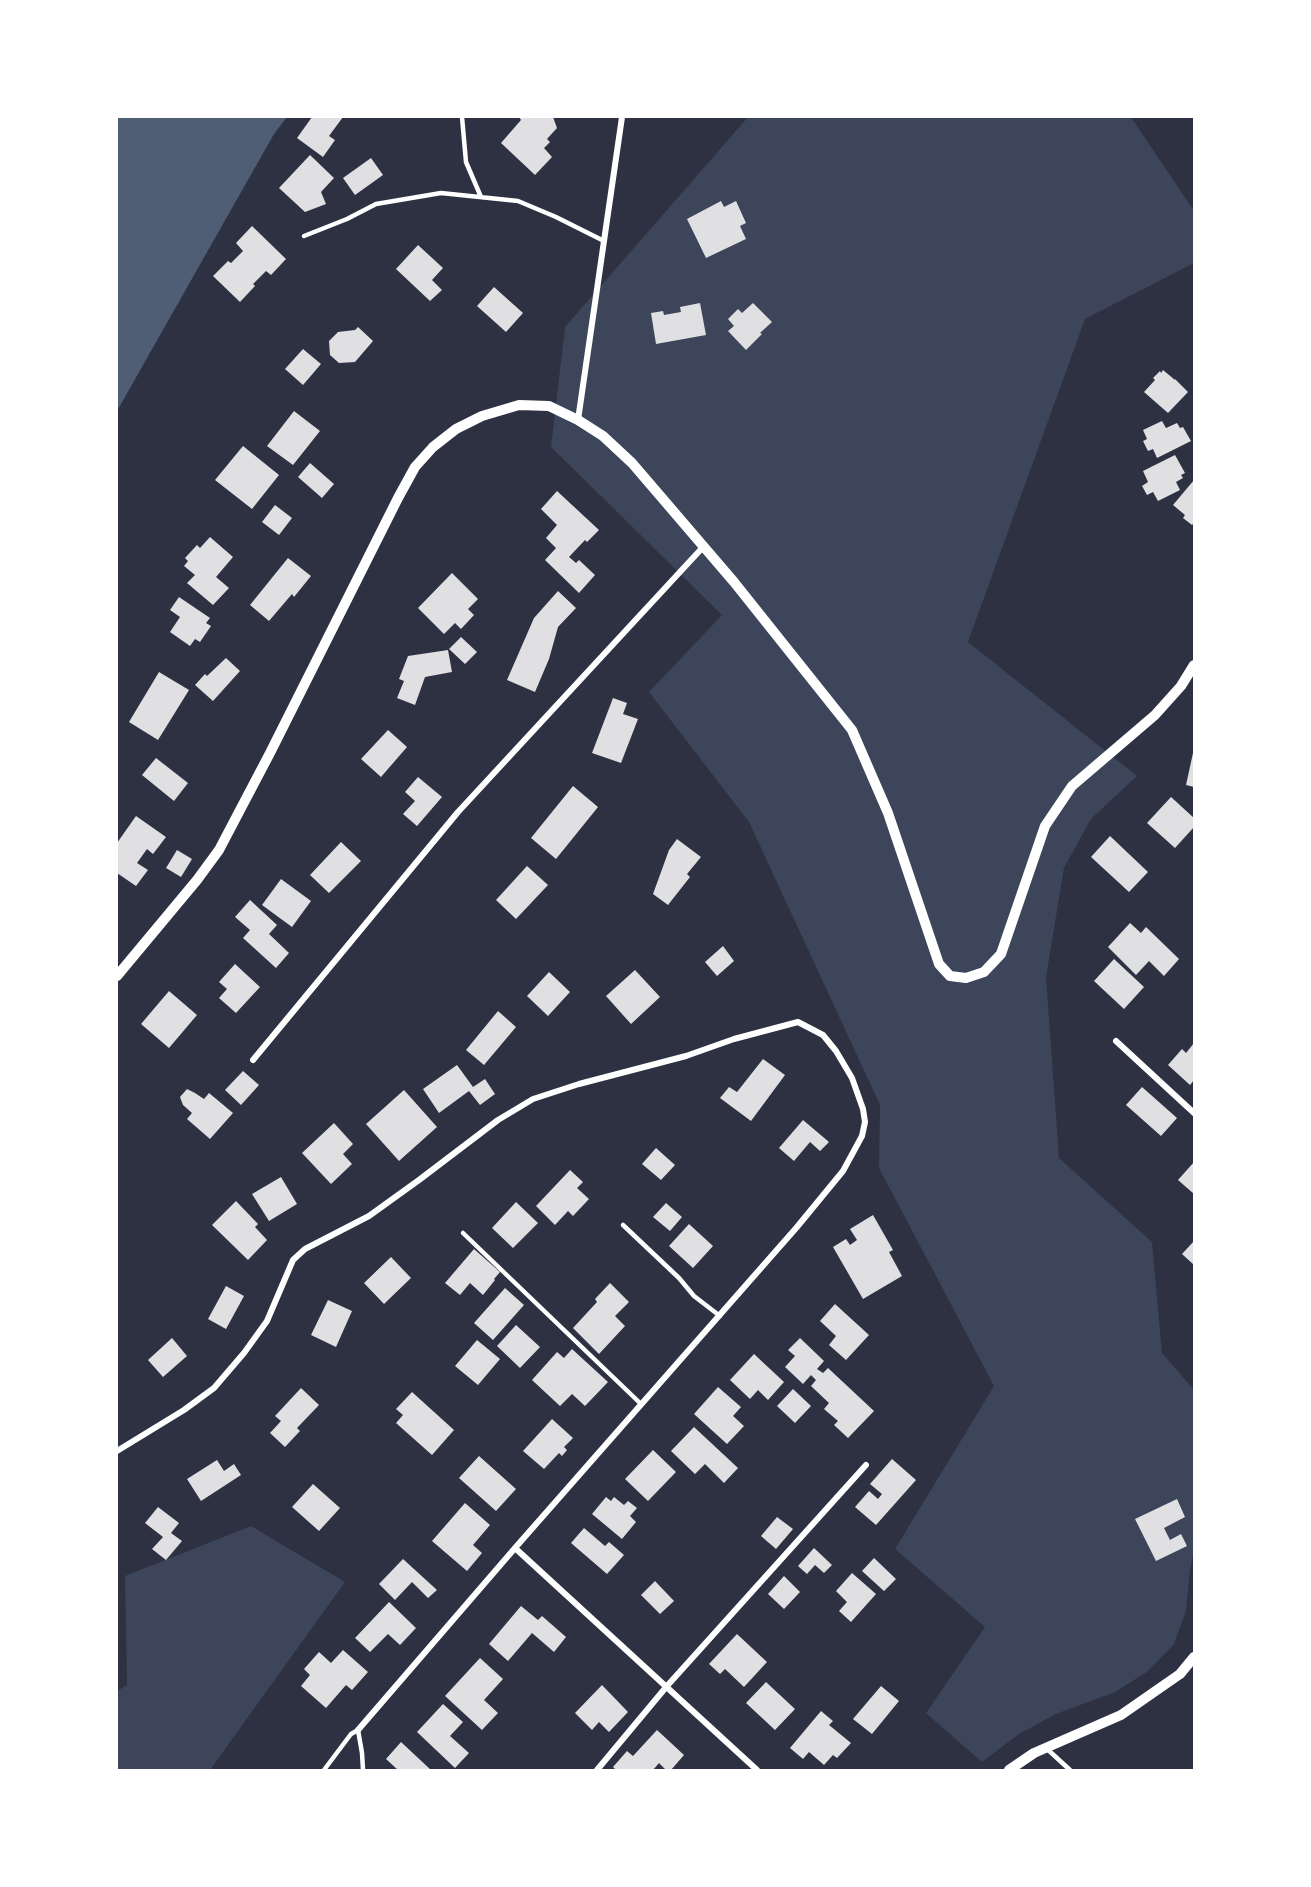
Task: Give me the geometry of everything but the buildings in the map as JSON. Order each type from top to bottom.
[{"type":"street","points":[[578,420],[622,117]]},
{"type":"street","points":[[117,976],[219,850],[415,467],[433,447],[456,429],[482,416],[519,405],[549,406],[578,420],[603,436],[632,463],[734,582],[852,730],[888,813],[939,964],[950,976],[966,978],[984,972],[1002,954],[1046,826],[1056,810],[1072,786],[1155,715],[1181,686],[1194,665]]},
{"type":"street","points":[[253,1060],[458,812],[704,546]]},
{"type":"street","points":[[117,1450],[184,1410],[214,1388],[244,1353],[267,1321],[293,1260],[305,1249],[369,1216],[498,1120],[532,1099],[798,1022],[823,1035],[836,1051],[852,1078],[866,1122],[862,1136],[843,1171],[720,1316],[358,1730]]},
{"type":"street","points":[[1116,1041],[1194,1113]]},
{"type":"street","points":[[597,1770],[667,1686],[866,1465]]},
{"type":"street","points":[[515,1548],[757,1770]]},
{"type":"street","points":[[1009,1770],[1034,1753],[1120,1715],[1180,1674],[1194,1657]]},
{"type":"lane","points":[[462,117],[466,162],[481,197]]},
{"type":"lane","points":[[304,236],[376,204],[441,193],[518,201],[556,217],[604,242]]},
{"type":"lane","points":[[623,1225],[679,1278],[694,1296],[720,1316]]},
{"type":"lane","points":[[463,1233],[641,1404]]},
{"type":"lane","points":[[324,1770],[351,1734],[358,1730],[363,1770]]},
{"type":"lane","points":[[1046,1748],[1070,1770]]},
{"type":"shaded area","points":[[117,117],[287,117],[274,134],[117,411]]},
{"type":"shaded area","points":[[748,117],[1131,117],[1194,211],[1194,263],[1085,319],[968,642],[1137,776],[1091,819],[1064,868],[1046,977],[1059,1158],[1152,1242],[1162,1353],[1194,1390],[1194,1550],[1186,1611],[1174,1644],[1147,1672],[1115,1692],[1056,1714],[1019,1734],[982,1762],[926,1713],[985,1627],[895,1549],[994,1386],[879,1168],[880,1105],[749,822],[649,692],[722,615],[551,447],[565,327]]},
{"type":"shaded area","points":[[251,1526],[345,1582],[210,1770],[117,1770],[117,1691],[127,1685],[125,1576]]}]
